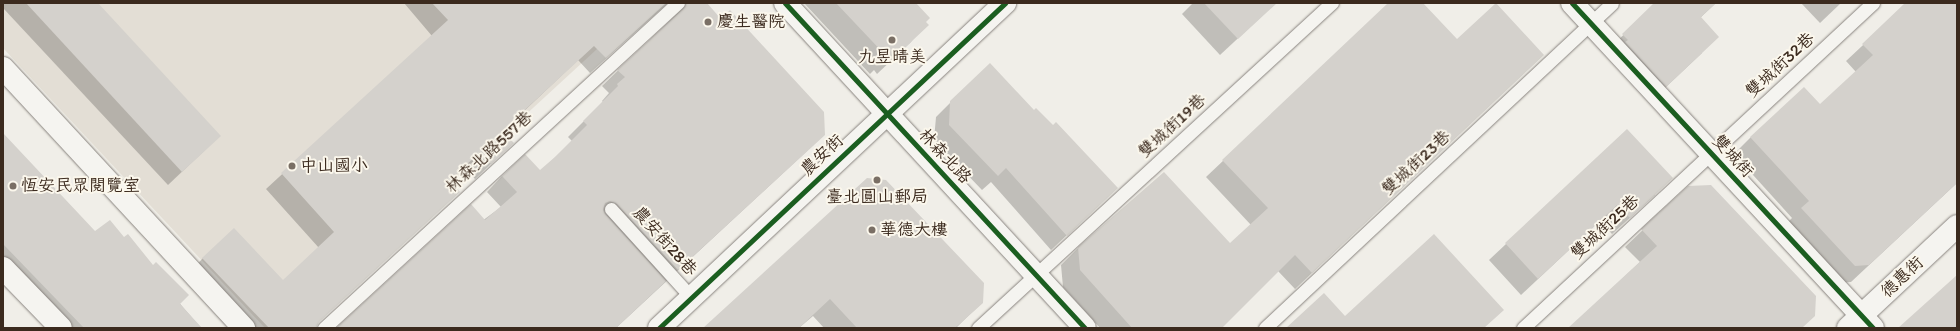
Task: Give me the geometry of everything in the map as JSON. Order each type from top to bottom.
[{"type":"street","name":"林森北路","points":[[785,3],[1085,328]]},
{"type":"street","name":"農安街","points":[[659,328],[886,113],[1005,3]]},
{"type":"street","name":"雙城街","points":[[1572,3],[1712,153],[1861,324]]},
{"type":"street","points":[[3,68],[244,328]]},
{"type":"street","name":"德惠街","points":[[1861,324],[1957,226]]},
{"type":"street","points":[[3,268],[61,328]]},
{"type":"lane","name":"林森北路557巷","points":[[324,328],[678,3]]},
{"type":"lane","name":"雙城街19巷","points":[[978,328],[1332,3]]},
{"type":"lane","name":"雙城街23巷","points":[[1265,328],[1612,3]]},
{"type":"lane","name":"雙城街32巷","points":[[1712,153],[1873,3]]},
{"type":"lane","name":"雙城街25巷","points":[[1523,328],[1712,153]]},
{"type":"lane","name":"農安街28巷","points":[[611,209],[692,298]]},
{"type":"shaded area","name":"中山國小","points":[[3,3],[647,3],[294,328],[265,328],[3,48]]},
{"type":"building","points":[[26,3],[98,3],[221,136],[182,172]]},
{"type":"building","points":[[432,3],[666,3],[606,58],[594,46],[502,131],[514,143],[491,164],[480,152],[450,180],[460,192],[319,322],[316,328],[269,328],[202,258],[234,228],[283,280],[334,232],[281,173],[448,20]]},
{"type":"building","points":[[686,3],[707,3],[721,19],[730,10],[824,112],[825,135],[678,270],[617,204],[610,201],[605,203],[603,210],[605,214],[666,281],[616,328],[336,328],[471,204],[485,220],[517,192],[502,176],[525,154],[540,170],[555,157],[587,125],[583,121],[625,77],[617,70],[683,9]]},
{"type":"building","name":"九昱晴美","points":[[836,3],[916,3],[930,18],[926,22],[929,25],[894,58],[891,54],[888,58]]},
{"type":"building","points":[[1204,3],[1277,3],[1238,39]]},
{"type":"building","points":[[1388,3],[1423,3],[1457,39],[1496,3],[1544,55],[1312,273],[1295,255],[1222,328],[1132,328],[1080,270],[1078,247],[1164,172],[1230,243],[1268,208],[1222,160]]},
{"type":"building","points":[[1654,3],[1716,3],[1701,17],[1719,37],[1666,87],[1625,42],[1628,40],[1622,34]]},
{"type":"building","points":[[1905,3],[1957,3],[1957,183],[1869,265],[1855,266],[1801,208],[1809,201],[1750,137],[1804,87],[1820,104],[1873,55],[1862,44]]},
{"type":"building","points":[[990,63],[1034,110],[1036,108],[1053,125],[1056,122],[1118,188],[1067,236],[1006,168],[998,176],[949,125],[950,101]]},
{"type":"building","points":[[1627,129],[1673,178],[1630,218],[1617,205],[1538,279],[1505,243]]},
{"type":"building","points":[[3,133],[95,231],[110,220],[124,237],[128,234],[153,265],[156,262],[189,295],[180,304],[202,328],[84,328],[3,244]]},
{"type":"building","name":"華德大樓","points":[[867,178],[886,180],[984,283],[983,303],[955,328],[857,328],[830,299],[799,328],[703,328]]},
{"type":"building","points":[[1711,185],[1816,296],[1815,316],[1802,328],[1568,328],[1657,246],[1641,229],[1688,186]]},
{"type":"building","points":[[1434,234],[1504,310],[1484,328],[1286,328],[1324,293],[1345,316]]},
{"type":"building","points":[[1957,275],[1957,328],[1898,328]]},
{"type":"cycle path","points":[[785,3],[1085,328]]},
{"type":"cycle path","points":[[659,328],[1005,3]]},
{"type":"cycle path","points":[[1572,3],[1873,328]]},
{"type":"place","name":"慶生醫院","points":[[708,22]]},
{"type":"place","name":"九昱晴美","points":[[892,40]]},
{"type":"place","name":"中山國小","points":[[292,166]]},
{"type":"place","name":"臺北圓山郵局","points":[[877,180]]},
{"type":"place","name":"恆安民眾閱覽室","points":[[13,186]]},
{"type":"place","name":"華德大樓","points":[[872,230]]}]
